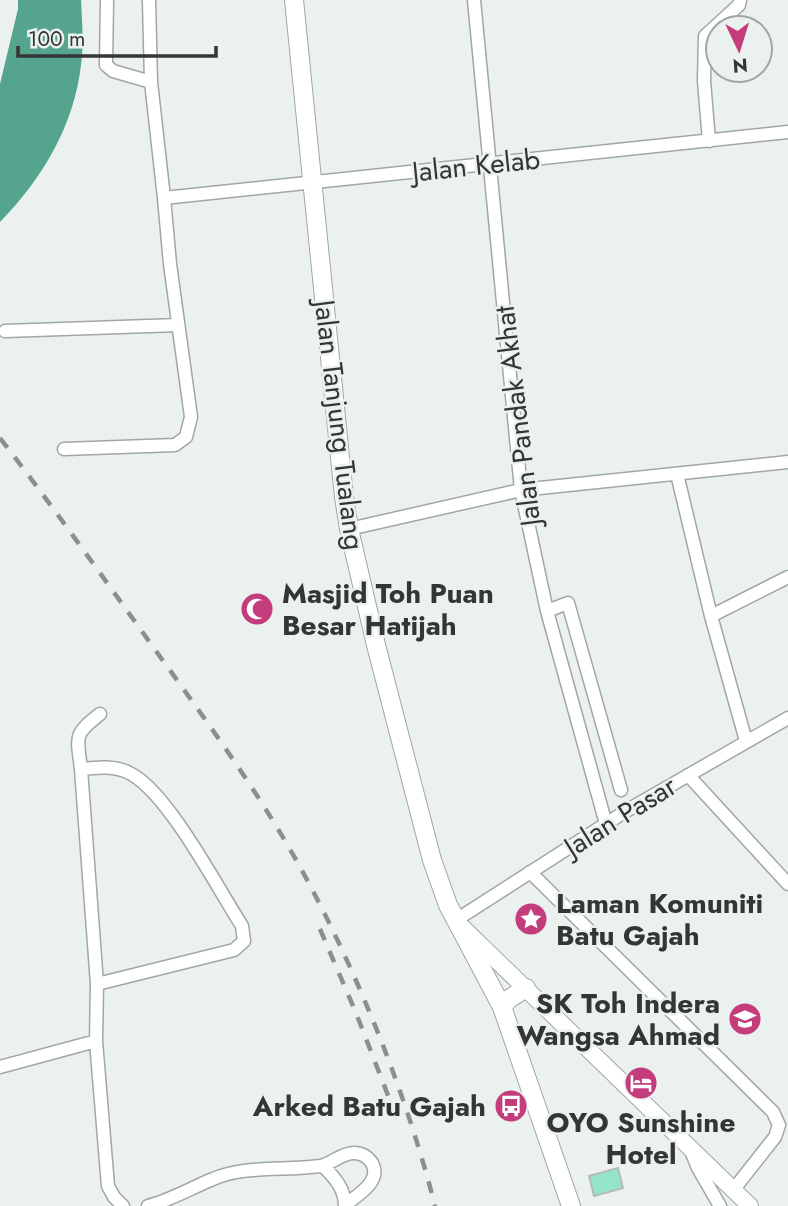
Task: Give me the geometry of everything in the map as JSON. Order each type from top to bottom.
[{"type":"main road","name":"Jalan Tanjung Tualang","points":[[294,0],[349,529],[432,860],[456,920],[502,1007],[570,1206]]},
{"type":"main road","points":[[502,1007],[526,988]]},
{"type":"street","points":[[107,0],[106,65],[113,71],[151,82]]},
{"type":"street","points":[[64,449],[175,445],[186,437],[191,417],[170,264],[151,82],[149,0]]},
{"type":"street","name":"Jalan Pandak Akhat","points":[[474,0],[521,490],[547,611],[606,824]]},
{"type":"street","points":[[709,141],[704,82],[705,36],[739,5],[740,0]]},
{"type":"street","name":"Jalan Kelab","points":[[164,198],[788,132]]},
{"type":"street","points":[[5,331],[178,325]]},
{"type":"street","points":[[349,529],[521,490],[788,462]]},
{"type":"street","points":[[677,474],[711,616],[746,741]]},
{"type":"street","points":[[711,616],[788,577]]},
{"type":"street","points":[[547,611],[568,603],[621,790]]},
{"type":"street","points":[[100,714],[80,730],[78,739],[97,984],[96,1041],[107,1186],[123,1206]]},
{"type":"street","name":"Jalan Pasar","points":[[456,920],[606,824],[788,718]]},
{"type":"street","points":[[591,771],[614,765]]},
{"type":"street","points":[[80,769],[110,766],[132,774],[154,792],[242,926],[244,941],[234,950],[97,984]]},
{"type":"street","points":[[688,775],[788,884]]},
{"type":"street","points":[[530,872],[773,1112],[779,1125],[775,1137],[734,1189]]},
{"type":"street","points":[[456,920],[750,1206]]},
{"type":"street","points":[[0,1067],[96,1041]]},
{"type":"street","points":[[690,1148],[720,1206]]},
{"type":"street","points":[[148,1206],[162,1203],[215,1177],[323,1166],[342,1156],[355,1153],[367,1156],[374,1166],[375,1175],[370,1184],[346,1205],[336,1179],[323,1166]]},
{"type":"shaded area","points":[[18,0],[81,0],[82,57],[71,109],[54,150],[29,188],[0,222],[0,84]]},
{"type":"building","points":[[618,1168],[623,1188],[594,1196],[589,1176]]},
{"type":"railway","points":[[0,438],[220,740],[298,863],[351,969],[384,1047],[412,1127],[435,1206]]},
{"type":"railway","points":[[320,929],[398,1121]]},
{"type":"place","name":"Masjid Toh Puan Besar Hatijah","points":[[257,609]]},
{"type":"place","name":"Laman Komuniti Batu Gajah","points":[[531,919]]},
{"type":"place","name":"SK Toh Indera Wangsa Ahmad","points":[[745,1019]]},
{"type":"place","name":"OYO Sunshine Hotel","points":[[641,1083]]},
{"type":"place","name":"Arked Batu Gajah","points":[[511,1106]]}]
